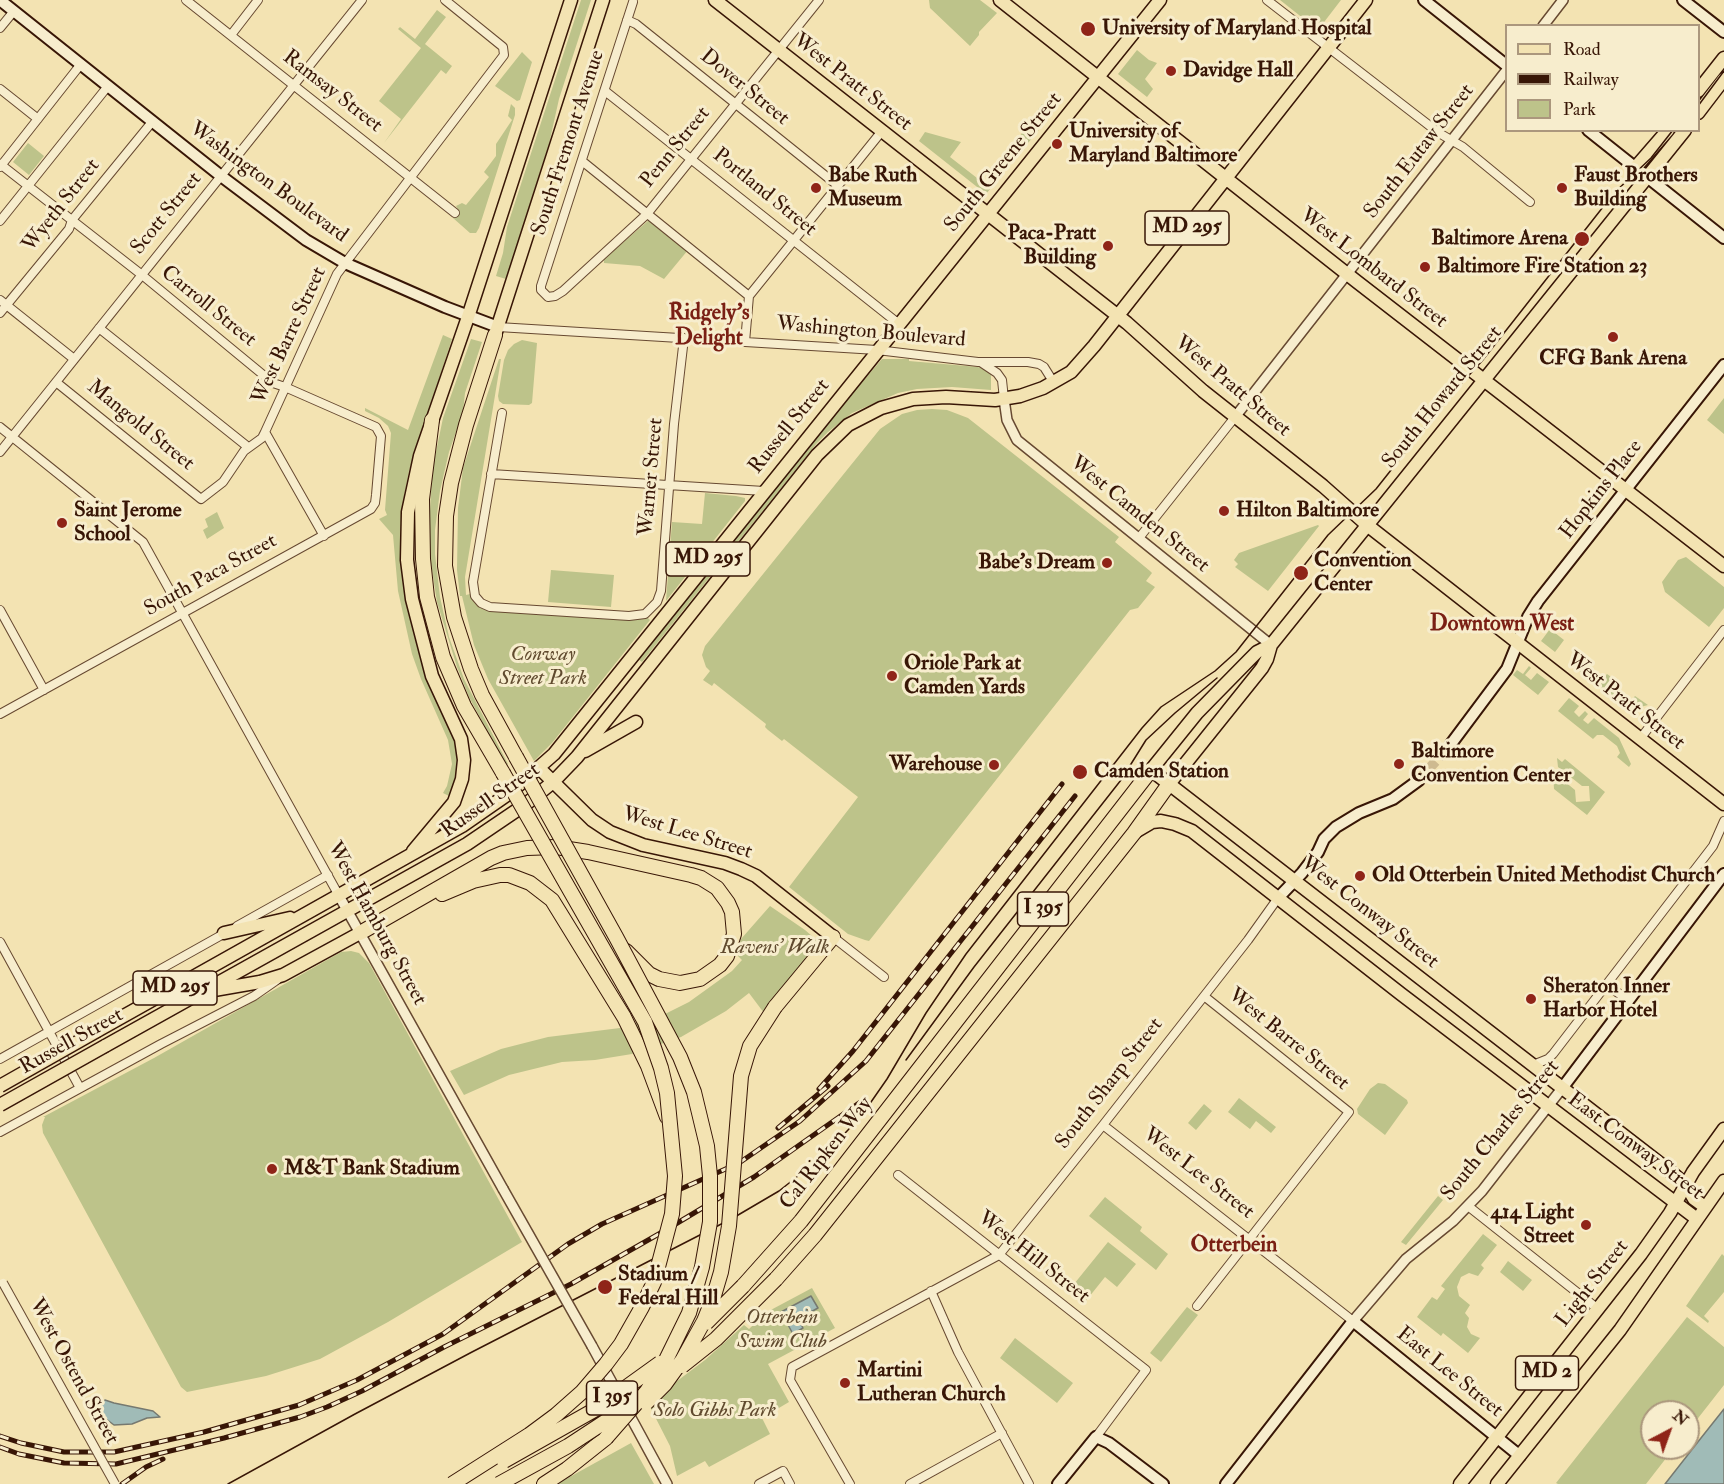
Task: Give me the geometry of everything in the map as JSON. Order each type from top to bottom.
[{"type":"highway","points":[[497,331],[466,425],[446,516],[445,566],[454,617],[482,695],[680,1057],[694,1092],[707,1146],[711,1199],[710,1222],[697,1290],[679,1337],[647,1391],[606,1438]]},
{"type":"highway","points":[[432,420],[422,500],[423,559],[427,597],[442,657],[464,706],[645,1022],[661,1068],[667,1094],[675,1162],[672,1214],[667,1239],[654,1282],[621,1344],[594,1380],[556,1415],[452,1484]]},
{"type":"highway","name":"Cal Ripken Way","points":[[462,1484],[583,1417],[642,1377],[692,1336],[737,1293],[816,1202],[1151,770]]},
{"type":"highway","name":"Cal Ripken Way","points":[[499,1484],[611,1419],[664,1380],[716,1339],[776,1279],[815,1235],[1134,833],[1169,784]]},
{"type":"highway","points":[[360,933],[491,858],[527,848],[556,848],[691,874],[717,888],[732,912],[734,934],[727,956],[720,965],[700,979],[680,983],[659,979],[649,974],[616,937]]},
{"type":"highway","points":[[396,914],[473,881],[500,875],[522,879],[546,894],[557,907],[624,1017],[639,1046],[670,1126]]},
{"type":"highway","points":[[544,1484],[567,1469],[631,1418],[665,1384],[683,1359],[704,1322],[721,1272],[729,1226],[741,1076],[750,1046],[775,1007],[833,937]]},
{"type":"main road","name":"Washington Boulevard","points":[[0,0],[152,122],[306,240],[345,262],[497,331]]},
{"type":"main road","points":[[411,855],[420,841],[454,802],[462,779],[464,760],[461,738],[432,676],[412,599],[407,560],[408,512],[420,456],[468,317],[571,0]]},
{"type":"main road","points":[[497,331],[603,0]]},
{"type":"main road","name":"West Pratt Street","points":[[715,0],[1118,316],[1188,378],[1368,525],[1724,804]]},
{"type":"main road","name":"West Lombard Street","points":[[1000,0],[1346,274],[1724,566]]},
{"type":"main road","name":"South Greene Street","points":[[878,350],[1160,0]]},
{"type":"main road","name":"MD 295","points":[[1004,399],[1032,393],[1054,383],[1077,366],[1366,0]]},
{"type":"main road","points":[[1424,0],[1505,64]]},
{"type":"main road","points":[[1683,0],[1724,32]]},
{"type":"main road","points":[[1700,88],[1724,58]]},
{"type":"main road","points":[[1700,110],[1724,79]]},
{"type":"main road","points":[[1590,132],[1724,238]]},
{"type":"main road","points":[[1635,168],[1666,132]]},
{"type":"main road","name":"South Howard Street","points":[[1169,784],[1262,668],[1271,645],[1683,132]]},
{"type":"main road","name":"Russell Street","points":[[0,1086],[411,855],[478,815],[511,792],[559,748],[878,350]]},
{"type":"main road","name":"Hopkins Place","points":[[1518,643],[1528,617],[1538,601],[1724,365]]},
{"type":"main road","name":"Russell Street","points":[[0,1105],[480,836],[517,811],[553,782],[576,757],[803,472],[841,431],[871,412],[903,400],[934,397],[1004,399]]},
{"type":"main road","points":[[1451,744],[1508,669],[1518,643]]},
{"type":"main road","name":"South Howard Street","points":[[1151,770],[1197,713],[1257,652],[1271,645]]},
{"type":"main road","points":[[576,757],[636,722]]},
{"type":"main road","name":"West Lee Street","points":[[539,768],[592,820],[610,832],[643,845],[741,868],[756,876],[833,937]]},
{"type":"main road","name":"West Conway Street","points":[[1151,770],[1563,1088]]},
{"type":"main road","name":"South Sharp Street","points":[[1278,898],[1318,852],[1324,839],[1336,827],[1359,813],[1393,799],[1419,780]]},
{"type":"main road","name":"West Conway Street","points":[[1134,833],[1152,822],[1161,821],[1186,827],[1548,1106]]},
{"type":"main road","name":"South Charles Street","points":[[1563,1088],[1724,874]]},
{"type":"main road","points":[[224,933],[300,916]]},
{"type":"main road","points":[[204,992],[260,982],[284,975],[360,933]]},
{"type":"main road","name":"East Conway Street","points":[[1563,1088],[1686,1185],[1694,1198],[1706,1207]]},
{"type":"main road","name":"East Conway Street","points":[[1548,1106],[1697,1220]]},
{"type":"main road","name":"Light Street","points":[[1460,1484],[1641,1254],[1724,1129]]},
{"type":"main road","name":"MD 2","points":[[1497,1484],[1620,1329],[1724,1181]]},
{"type":"main road","name":"South Charles Street","points":[[1226,1484],[1353,1320]]},
{"type":"main road","name":"East Lee Street","points":[[1353,1320],[1520,1456]]},
{"type":"main road","points":[[1058,1484],[1096,1437],[1109,1443],[1162,1484]]},
{"type":"street","name":"Ramsay Street","points":[[186,0],[455,213]]},
{"type":"street","points":[[231,35],[258,0]]},
{"type":"street","name":"Scott Street","points":[[0,452],[362,0]]},
{"type":"street","name":"West Barre Street","points":[[324,536],[265,432],[337,274],[504,55],[503,47],[445,0]]},
{"type":"street","name":"Penn Street","points":[[544,295],[552,297],[563,291],[647,214],[819,0]]},
{"type":"street","points":[[1267,0],[1463,147],[1530,201]]},
{"type":"street","points":[[1545,24],[1563,0]]},
{"type":"street","name":"South Fremont Avenue","points":[[544,295],[541,286],[633,2]]},
{"type":"street","points":[[0,28],[14,11]]},
{"type":"street","name":"Dover Street","points":[[627,20],[636,24],[837,185]]},
{"type":"street","points":[[1,165],[81,64]]},
{"type":"street","name":"South Eutaw Street","points":[[1139,538],[1505,72]]},
{"type":"street","points":[[0,221],[108,86]]},
{"type":"street","points":[[0,89],[38,119]]},
{"type":"street","name":"Portland Street","points":[[605,91],[899,324]]},
{"type":"street","name":"Wyeth Street","points":[[0,313],[3,302],[69,229],[72,220],[152,122]]},
{"type":"street","points":[[745,342],[749,296],[882,130]]},
{"type":"street","points":[[582,162],[749,296]]},
{"type":"street","name":"Carroll Street","points":[[1,165],[142,275],[273,383],[376,427],[379,431]]},
{"type":"street","points":[[3,302],[74,359]]},
{"type":"street","points":[[99,328],[248,447],[257,442],[265,432]]},
{"type":"street","name":"Washington Boulevard","points":[[497,331],[684,338],[878,350],[978,362],[1039,364],[1044,367],[1054,383]]},
{"type":"street","name":"Warner Street","points":[[491,474],[473,582],[474,593],[478,599],[490,607],[629,616],[645,614],[657,602],[661,591],[674,424],[684,338]]},
{"type":"street","name":"Washington Boulevard","points":[[978,362],[997,373],[1003,384],[1004,399]]},
{"type":"street","name":"Mangold Street","points":[[56,382],[201,499],[223,482],[248,447]]},
{"type":"street","name":"West Camden Street","points":[[1004,399],[1007,420],[1017,440],[1271,645]]},
{"type":"street","points":[[502,413],[491,474],[764,490]]},
{"type":"street","name":"West Hamburg Street","points":[[0,427],[143,542],[667,1484]]},
{"type":"street","name":"South Paca Street","points":[[0,714],[361,516],[373,507],[378,484],[381,436],[379,431]]},
{"type":"street","points":[[0,610],[44,690]]},
{"type":"street","points":[[1640,739],[1724,630]]},
{"type":"street","name":"South Charles Street","points":[[1533,1065],[1548,1059],[1553,1054],[1713,846],[1724,820]]},
{"type":"street","points":[[0,1059],[328,875]]},
{"type":"street","name":"South Sharp Street","points":[[850,1484],[790,1380],[792,1367],[999,1255],[1204,996],[1278,898]]},
{"type":"street","name":"West Lee Street","points":[[833,937],[884,977]]},
{"type":"street","points":[[0,942],[80,1088]]},
{"type":"street","points":[[0,1132],[254,996],[284,975]]},
{"type":"street","points":[[1607,984],[1628,1001]]},
{"type":"street","name":"West Barre Street","points":[[1204,996],[1349,1112],[1250,1239]]},
{"type":"street","name":"South Charles Street","points":[[1353,1320],[1406,1259],[1468,1206],[1499,1171],[1563,1088]]},
{"type":"street","name":"West Lee Street","points":[[1103,1125],[1353,1320]]},
{"type":"street","name":"West Hill Street","points":[[898,1175],[1146,1370],[1096,1437]]},
{"type":"street","points":[[1468,1206],[1598,1309]]},
{"type":"street","points":[[1197,1306],[1250,1239]]},
{"type":"street","name":"West Ostend Street","points":[[1,1280],[115,1484]]},
{"type":"street","points":[[932,1291],[958,1352],[1029,1484]]},
{"type":"street","points":[[910,1484],[1002,1433]]},
{"type":"street","points":[[759,1484],[783,1471],[790,1484]]},
{"type":"green space","points":[[581,0],[591,0],[506,279],[496,276],[507,227]]},
{"type":"green space","points":[[929,0],[980,0],[997,13],[979,32],[970,46],[930,8]]},
{"type":"green space","points":[[1280,0],[1341,0],[1318,30]]},
{"type":"green space","points":[[437,10],[446,17],[425,44],[452,66],[446,74],[441,70],[384,143],[401,119],[379,101],[421,48],[398,29],[400,27],[415,39]]},
{"type":"green space","points":[[1137,50],[1149,60],[1157,63],[1145,79],[1153,89],[1147,97],[1118,74]]},
{"type":"green space","points":[[522,52],[532,62],[520,100],[517,101],[495,86]]},
{"type":"green space","points":[[511,104],[515,108],[515,115],[479,228],[476,233],[470,233],[453,218],[459,211],[456,206],[462,203],[466,205],[489,177],[484,172],[496,156],[496,144],[512,120],[508,116]]},
{"type":"green space","points":[[1042,104],[1046,105],[1042,126],[986,194],[919,141],[925,132],[961,142],[950,157],[986,185]]},
{"type":"green space","points":[[28,143],[44,156],[29,175],[13,162]]},
{"type":"green space","points":[[649,220],[688,250],[664,279],[640,266],[604,263],[604,259]]},
{"type":"green space","points":[[443,335],[452,339],[409,471],[404,496],[401,535],[404,578],[414,634],[458,749],[458,769],[451,797],[443,793],[452,764],[448,740],[412,654],[398,591],[393,535],[379,519],[387,515],[385,510],[391,433],[388,426],[379,418],[365,411],[365,408],[408,430]]},
{"type":"green space","points":[[471,339],[482,342],[465,393],[463,412],[449,452],[440,491],[435,530],[435,554],[440,597],[449,637],[464,679],[508,764],[506,766],[469,697],[457,667],[437,602],[431,564],[429,531],[432,471],[443,418]]},
{"type":"green space","points":[[522,340],[537,343],[532,403],[529,405],[503,404],[499,401],[498,396],[504,360],[508,350]]},
{"type":"green space","name":"Conway Street Park","points":[[499,359],[501,359],[465,577],[466,595],[470,594],[481,607],[492,611],[634,620],[647,617],[650,620],[552,743],[534,761],[488,679],[474,645],[462,596],[460,596],[457,570],[458,508],[463,468]]},
{"type":"green space","points":[[882,359],[909,359],[909,361],[986,369],[991,374],[991,390],[952,387],[917,389],[898,393],[852,413],[817,443],[642,662],[638,659],[826,424]]},
{"type":"green space","points":[[1724,398],[1724,434],[1707,420]]},
{"type":"green space","name":"Oriole Park at Camden Yards","points":[[932,409],[947,410],[968,418],[1119,537],[1115,542],[1152,573],[1146,581],[1155,587],[1138,608],[1130,610],[869,941],[848,934],[789,887],[858,797],[784,739],[782,741],[768,730],[765,727],[766,724],[714,683],[712,686],[703,680],[710,671],[702,655],[705,646],[880,429],[902,414]]},
{"type":"green space","points":[[705,493],[736,496],[745,498],[745,501],[666,601],[672,522],[702,524]]},
{"type":"green space","points":[[217,512],[224,528],[207,539],[203,530],[208,527],[205,519]]},
{"type":"green space","points":[[1318,525],[1268,591],[1235,567],[1238,564],[1234,560],[1239,553]]},
{"type":"green space","points":[[1686,557],[1724,587],[1724,608],[1709,627],[1665,592],[1662,582],[1678,560]]},
{"type":"green space","points":[[551,570],[614,575],[611,607],[548,602]]},
{"type":"green space","points":[[1550,629],[1564,640],[1555,652],[1541,641]]},
{"type":"green space","points":[[1579,651],[1590,660],[1584,667],[1601,680],[1607,674],[1618,682],[1612,690],[1629,703],[1635,696],[1648,705],[1629,710],[1569,663]]},
{"type":"green space","points":[[1529,666],[1531,668],[1525,675],[1531,680],[1537,673],[1549,682],[1538,695],[1513,675],[1517,670],[1523,674]]},
{"type":"green space","points":[[1569,698],[1579,706],[1574,712],[1579,717],[1585,711],[1588,714],[1583,720],[1588,724],[1594,718],[1619,738],[1631,764],[1629,767],[1617,757],[1620,753],[1617,746],[1603,735],[1597,735],[1593,739],[1558,711]]},
{"type":"green space","points":[[1557,758],[1562,762],[1565,759],[1605,792],[1587,815],[1554,789],[1553,772],[1575,790],[1576,802],[1590,801],[1589,786],[1582,786],[1558,767]]},
{"type":"green space","name":"Ravens' Walk","points":[[770,906],[819,942],[764,1013],[749,993],[726,1011],[681,1037],[632,1054],[562,1062],[509,1075],[464,1095],[450,1071],[501,1049],[548,1037],[620,1028],[667,1013],[689,1002],[732,971],[742,960],[736,954],[741,939]]},
{"type":"green space","name":"M&T Bank Stadium","points":[[341,952],[359,953],[369,963],[522,1242],[388,1322],[320,1359],[266,1376],[187,1392],[181,1387],[43,1133],[42,1125],[45,1117],[43,1117],[154,1058]]},
{"type":"green space","points":[[1378,1083],[1385,1084],[1408,1103],[1385,1135],[1358,1114],[1357,1109],[1370,1089]]},
{"type":"green space","points":[[1239,1098],[1276,1127],[1271,1133],[1256,1121],[1250,1129],[1228,1112]]},
{"type":"green space","points":[[1204,1104],[1212,1111],[1196,1130],[1188,1123]]},
{"type":"green space","points":[[1438,1196],[1443,1200],[1406,1245],[1401,1242]]},
{"type":"green space","points":[[1105,1197],[1142,1227],[1140,1231],[1168,1254],[1156,1270],[1089,1216]]},
{"type":"green space","points":[[1483,1234],[1497,1245],[1481,1265],[1484,1268],[1478,1276],[1469,1273],[1461,1277],[1457,1287],[1459,1296],[1470,1305],[1465,1313],[1469,1318],[1467,1327],[1471,1334],[1480,1338],[1468,1353],[1443,1333],[1441,1336],[1417,1317],[1432,1297],[1437,1300],[1445,1289],[1441,1286]]},
{"type":"green space","points":[[1108,1242],[1136,1264],[1117,1287],[1105,1277],[1085,1302],[1070,1289]]},
{"type":"green space","points":[[1722,1254],[1724,1256],[1724,1292],[1704,1316],[1709,1321],[1708,1323],[1686,1306]]},
{"type":"green space","points":[[1508,1261],[1532,1280],[1523,1291],[1500,1272]]},
{"type":"green space","name":"Solo Gibbs Park","points":[[812,1288],[835,1328],[768,1364],[789,1402],[762,1418],[770,1434],[709,1467],[705,1461],[677,1476],[670,1446],[648,1403],[705,1360],[744,1325],[749,1329],[767,1312]]},
{"type":"green space","points":[[1187,1307],[1198,1315],[1161,1362],[1150,1353]]},
{"type":"green space","points":[[1687,1317],[1724,1347],[1724,1385],[1700,1416],[1700,1400],[1640,1400],[1640,1460],[1665,1460],[1646,1484],[1556,1483]]},
{"type":"green space","points":[[1015,1338],[1073,1383],[1057,1403],[1000,1358]]},
{"type":"green space","name":"Solo Gibbs Park","points":[[631,1443],[654,1484],[557,1484]]},
{"type":"water","points":[[811,1296],[818,1308],[798,1319],[803,1328],[793,1334],[781,1312]]},
{"type":"water","points":[[105,1400],[153,1411],[160,1417],[147,1418],[132,1424],[114,1425],[101,1412],[99,1404]]},
{"type":"water","points":[[1724,1409],[1724,1484],[1665,1484],[1684,1460],[1700,1460],[1701,1438]]},
{"type":"tunnel","points":[[1419,780],[1451,744]]},
{"type":"tram line","points":[[1700,103],[1724,71]]},
{"type":"tram line","points":[[228,1484],[472,1352],[733,1218],[779,1191],[822,1157],[871,1102],[966,954],[1142,728],[1161,707],[1215,671],[1236,652],[1328,535],[1376,489],[1449,397],[1482,361],[1614,193],[1651,158],[1671,132]]},
{"type":"tram line","points":[[906,1060],[974,967],[1121,780],[1146,740],[1217,678]]},
{"type":"railway","points":[[819,1089],[853,1051],[1062,784]]},
{"type":"railway","points":[[0,1436],[64,1452],[114,1452],[204,1432],[299,1405],[357,1380],[443,1334],[568,1244],[602,1224],[739,1163],[800,1121],[866,1061],[1075,796]]},
{"type":"railway","points":[[778,1128],[828,1086]]},
{"type":"railway","points":[[0,1447],[19,1454],[64,1463],[116,1464],[224,1438],[327,1407],[571,1284],[664,1231],[754,1177],[859,1103]]},
{"type":"railway","points":[[122,1484],[146,1467],[163,1459]]},
{"type":"place","name":"University of Maryland Hospital","points":[[1088,29]]},
{"type":"place","name":"Davidge Hall","points":[[1171,71]]},
{"type":"place","name":"University of Maryland Baltimore","points":[[1057,144]]},
{"type":"place","name":"Babe Ruth Museum","points":[[816,188]]},
{"type":"place","name":"Faust Brothers Building","points":[[1562,188]]},
{"type":"place","name":"Baltimore Arena","points":[[1582,239]]},
{"type":"place","name":"Paca-Pratt Building","points":[[1108,246]]},
{"type":"place","name":"Baltimore Fire Station 23","points":[[1425,267]]},
{"type":"place","name":"CFG Bank Arena","points":[[1613,337]]},
{"type":"place","name":"Hilton Baltimore","points":[[1224,511]]},
{"type":"place","name":"Saint Jerome School","points":[[62,523]]},
{"type":"place","name":"Babe's Dream","points":[[1107,563]]},
{"type":"place","name":"Convention Center","points":[[1301,573]]},
{"type":"place","name":"Oriole Park at Camden Yards","points":[[892,676]]},
{"type":"place","name":"Baltimore Convention Center","points":[[1399,764]]},
{"type":"place","name":"Warehouse","points":[[994,765]]},
{"type":"place","name":"Camden Station","points":[[1080,772]]},
{"type":"place","name":"Old Otterbein United Methodist Church","points":[[1360,876]]},
{"type":"place","name":"Sheraton Inner Harbor Hotel","points":[[1531,999]]},
{"type":"place","name":"M&T Bank Stadium","points":[[272,1169]]},
{"type":"place","name":"414 Light Street","points":[[1586,1225]]},
{"type":"place","name":"Stadium / Federal Hill","points":[[605,1287]]},
{"type":"place","name":"Martini Lutheran Church","points":[[845,1383]]},
{"type":"district","name":"Ridgely's Delight","points":[[709,326]]},
{"type":"district","name":"Downtown West","points":[[1502,625]]},
{"type":"district","name":"Otterbein","points":[[1234,1246]]},
{"type":"park label","name":"Otterbein Swim Club","points":[[782,1330]]}]
